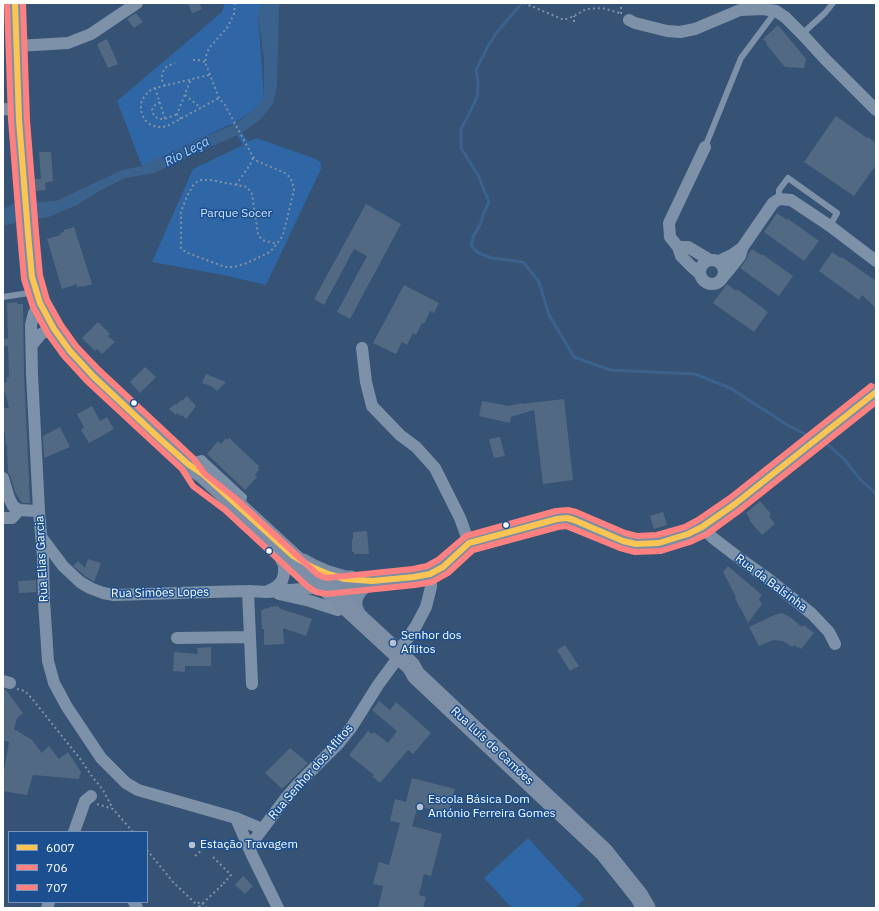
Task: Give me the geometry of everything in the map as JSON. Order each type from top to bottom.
[{"type":"main road","points":[[15,3],[17,46],[11,109],[24,180],[32,277],[44,310]]},
{"type":"main road","name":"Rua Luís de Camões","points":[[44,310],[70,351],[93,376],[187,464],[199,480],[287,557],[321,589],[398,654]]},
{"type":"main road","name":"Rua Luís de Camões","points":[[187,464],[204,475],[241,509],[287,557]]},
{"type":"main road","name":"Rua Luís de Camões","points":[[321,589],[358,616],[411,666],[416,675],[604,852],[639,896],[646,908]]},
{"type":"street","points":[[17,46],[68,43],[91,34],[131,5]]},
{"type":"street","points":[[625,17],[635,23],[667,31],[680,32],[695,28],[740,10],[763,8],[776,11],[785,17],[825,60],[876,110]]},
{"type":"street","points":[[705,147],[669,223],[670,237],[678,247],[681,256],[700,274],[704,281],[712,284],[716,283],[729,270],[740,256],[742,248]]},
{"type":"street","points":[[700,274],[703,264],[732,255],[742,248],[773,204],[779,199],[791,200],[830,226],[876,262]]},
{"type":"street","points":[[678,247],[688,247],[721,264],[724,271],[722,278]]},
{"type":"street","points":[[32,345],[36,338],[48,330],[44,310]]},
{"type":"street","name":"Rua Elias Garcia","points":[[44,310],[34,313],[31,325],[32,374],[48,661],[54,683],[67,707],[101,758],[126,783],[138,790],[236,818]]},
{"type":"street","points":[[362,348],[366,382],[372,406],[400,435],[416,446],[435,468],[460,518],[469,543]]},
{"type":"street","name":"Rua Simões Lopes","points":[[42,538],[63,566],[80,582],[102,593],[114,595],[248,591],[266,592],[321,589],[414,577],[430,574],[443,567],[469,543],[557,519],[567,518],[583,523],[623,541],[636,544],[659,543],[688,534],[702,527],[735,504],[876,392]]},
{"type":"street","points":[[3,478],[13,506],[20,510],[39,511]]},
{"type":"street","points":[[199,480],[230,504],[321,589]]},
{"type":"street","points":[[3,518],[12,518],[20,510]]},
{"type":"street","name":"Rua da Balsinha","points":[[702,527],[713,538],[796,600],[812,614],[829,632],[835,644]]},
{"type":"street","points":[[266,592],[282,582],[284,565],[287,557]]},
{"type":"street","name":"Rua Simões Lopes","points":[[287,557],[328,574],[345,579],[372,582]]},
{"type":"street","points":[[44,570],[52,570],[63,566]]},
{"type":"street","name":"Rua Senhor dos Aflitos","points":[[249,847],[285,799],[338,744],[350,728],[416,626],[426,607],[431,587],[430,574]]},
{"type":"street","points":[[358,616],[354,607],[354,599],[358,591],[363,586],[372,582]]},
{"type":"street","name":"Rua Simões Lopes","points":[[266,592],[310,601],[321,589]]},
{"type":"street","points":[[248,591],[252,684]]},
{"type":"street","points":[[176,638],[250,637]]},
{"type":"street","points":[[78,830],[88,798]]},
{"type":"street","points":[[236,818],[278,908]]},
{"type":"street","name":"Rua Senhor dos Aflitos","points":[[236,818],[262,829]]},
{"type":"lane","points":[[16,23],[22,16],[22,3]]},
{"type":"lane","points":[[802,34],[825,13],[833,3]]},
{"type":"lane","points":[[705,147],[741,58],[776,11]]},
{"type":"lane","points":[[779,199],[779,190],[788,178],[838,213],[830,226]]},
{"type":"lane","points":[[3,297],[44,310]]},
{"type":"path","points":[[235,3],[234,14],[227,28],[209,48],[206,56],[205,62],[209,75],[219,98],[225,105],[253,157],[257,161],[287,174],[292,181],[294,190],[283,235],[277,244],[270,252],[247,263],[226,267],[181,249],[181,212],[187,196],[194,184],[200,180],[211,180],[247,187],[252,194],[258,234],[262,240],[277,244]]},
{"type":"path","points":[[526,4],[564,20],[586,9],[602,8],[625,17]]},
{"type":"path","points":[[574,16],[574,22]]},
{"type":"path","points":[[193,60],[205,62]]},
{"type":"path","points":[[164,86],[162,74],[165,68],[175,63]]},
{"type":"path","points":[[209,75],[156,88],[149,92],[141,103],[142,116],[151,125],[163,127],[219,98]]},
{"type":"path","points":[[160,102],[155,105],[152,110],[154,116],[159,119],[165,119],[177,114],[191,79]]},
{"type":"path","points":[[156,88],[165,119]]},
{"type":"path","points":[[185,95],[201,108]]},
{"type":"path","points":[[177,114],[181,119]]},
{"type":"path","points":[[236,185],[252,162],[253,157]]},
{"type":"path","points":[[6,682],[12,688],[26,691],[81,760],[103,790],[113,809]]},
{"type":"path","points":[[88,798],[113,809],[123,817],[132,831]]},
{"type":"path","points":[[195,856],[203,849]]},
{"type":"path","points":[[148,851],[173,882],[196,904],[201,902],[207,908]]},
{"type":"path","points":[[200,908],[231,875],[213,857]]},
{"type":"green space","name":"Parque Socer","points":[[224,3],[263,3],[258,13],[264,98],[256,108],[236,122],[248,142],[256,138],[316,159],[321,163],[321,169],[266,285],[223,275],[152,262],[193,169],[243,145],[231,124],[142,166],[117,101],[222,12]]},
{"type":"green space","points":[[528,838],[584,899],[575,908],[512,908],[484,878]]},
{"type":"water","name":"Rio Leça","points":[[263,3],[282,3],[279,6],[277,86],[273,104],[261,119],[240,134],[155,173],[125,178],[101,190],[77,205],[49,217],[27,220],[3,226],[3,209],[13,204],[56,201],[122,170],[142,166],[235,124],[256,108],[264,97],[264,60],[258,13]]},
{"type":"building","points":[[188,3],[199,3],[202,9],[192,13]]},
{"type":"building","points":[[136,13],[143,22],[134,28],[127,19]]},
{"type":"building","points":[[778,25],[806,59],[804,68],[785,67],[766,44],[767,43],[763,39]]},
{"type":"building","points":[[107,39],[118,64],[108,68],[97,44]]},
{"type":"building","points":[[836,116],[876,143],[876,165],[854,196],[804,162]]},
{"type":"building","points":[[39,152],[51,152],[53,181],[45,183],[46,190],[36,191],[35,179],[41,179]]},
{"type":"building","points":[[366,204],[401,224],[350,319],[337,312],[367,256],[354,249],[324,305],[314,299]]},
{"type":"building","points":[[777,213],[787,220],[787,218],[819,241],[804,261],[764,232]]},
{"type":"building","points":[[74,227],[92,284],[77,287],[77,284],[62,289],[47,239],[61,235],[60,233],[64,232],[64,230]]},
{"type":"building","points":[[752,249],[761,255],[762,254],[793,276],[779,296],[740,268]]},
{"type":"building","points":[[832,252],[841,258],[842,257],[876,281],[876,308],[862,295],[859,300],[819,271]]},
{"type":"building","points":[[727,284],[736,291],[737,289],[768,312],[754,332],[713,303]]},
{"type":"building","points":[[404,285],[439,303],[434,313],[430,311],[424,324],[422,323],[416,335],[413,333],[407,345],[402,342],[396,354],[373,343]]},
{"type":"building","points":[[17,302],[17,304],[23,304],[24,374],[30,503],[22,503],[15,492],[8,473],[7,445],[5,432],[3,432],[4,408],[9,408],[5,392],[3,392],[3,383],[7,382],[7,377],[9,377],[8,346],[3,346],[3,340],[8,338],[7,303]]},
{"type":"building","points":[[98,322],[110,334],[108,336],[115,342],[102,354],[97,349],[95,351],[82,338]]},
{"type":"building","points":[[145,367],[156,377],[140,393],[130,382]]},
{"type":"building","points":[[206,374],[226,382],[217,391],[211,386],[202,383]]},
{"type":"building","points":[[187,396],[196,406],[186,419],[177,413],[176,415],[169,409]]},
{"type":"building","points":[[564,399],[573,480],[543,484],[534,410],[511,417],[510,423],[479,416],[482,401],[509,406],[521,403]]},
{"type":"building","points":[[92,406],[100,421],[107,417],[114,429],[89,443],[81,430],[84,427],[77,414]]},
{"type":"building","points":[[60,427],[70,447],[44,458],[43,436]]},
{"type":"building","points":[[500,437],[505,456],[494,458],[489,439]]},
{"type":"building","points":[[226,438],[227,440],[229,438],[259,466],[259,470],[255,475],[257,477],[245,490],[207,454],[218,441],[221,444]]},
{"type":"building","points":[[760,501],[771,514],[769,516],[775,524],[762,535],[749,520],[750,519],[746,513]]},
{"type":"building","points":[[663,512],[667,525],[654,529],[650,516]]},
{"type":"building","points":[[367,531],[369,554],[354,554],[354,552],[352,552],[353,532]]},
{"type":"building","points":[[88,559],[101,563],[94,582],[73,566],[78,561],[85,568]]},
{"type":"building","points":[[728,566],[762,595],[759,599],[762,604],[748,623],[723,572]]},
{"type":"building","points":[[36,580],[36,592],[19,593],[18,581]]},
{"type":"building","points":[[279,606],[281,609],[312,619],[306,636],[283,628],[284,644],[264,645],[264,629],[262,629],[261,610]]},
{"type":"building","points":[[782,613],[790,617],[802,627],[804,625],[814,633],[801,649],[794,645],[792,647],[783,641],[773,640],[759,646],[749,627]]},
{"type":"building","points":[[565,645],[579,666],[570,671],[557,650]]},
{"type":"building","points":[[211,647],[211,666],[185,666],[185,672],[173,671],[174,652],[198,654],[197,648]]},
{"type":"building","points":[[3,689],[6,690],[23,713],[17,718],[14,729],[32,740],[42,753],[49,746],[59,759],[68,752],[81,772],[79,779],[33,775],[27,795],[3,791],[3,776],[9,742],[3,740]]},
{"type":"building","points":[[379,701],[390,710],[396,702],[431,733],[413,754],[408,750],[380,783],[372,776],[374,775],[349,755],[368,731],[372,734],[374,732],[388,743],[397,731],[372,710]]},
{"type":"building","points":[[290,748],[308,763],[282,789],[265,773]]},
{"type":"building","points":[[412,778],[455,789],[448,814],[418,806],[412,826],[442,834],[431,876],[424,874],[419,895],[426,897],[423,908],[378,908],[383,886],[373,884],[379,862],[389,865],[400,823],[390,821],[395,799],[406,802]]},
{"type":"building","points":[[243,876],[253,886],[245,894],[235,885]]},
{"type":"waterway","points":[[522,3],[497,32],[476,70],[478,82],[477,97],[461,129],[461,148],[478,175],[489,202],[471,245],[479,253],[492,258],[523,262],[539,282],[549,315],[574,357],[610,370],[695,374],[730,388],[789,426],[811,437]]},
{"type":"waterway","points":[[822,441],[845,460],[858,477],[876,494]]},
{"type":"transit line","name":"706","points":[[7,3],[11,120],[20,234],[24,279],[33,307],[48,334],[64,356],[87,381],[182,469],[193,486],[225,510],[307,586],[316,592],[327,594],[432,582],[448,573],[473,550],[558,527],[566,526],[620,548],[635,552],[661,551],[690,542],[707,534],[740,510],[876,402]]},
{"type":"transit line","name":"6007","points":[[15,3],[19,120],[28,233],[32,277],[40,303],[54,329],[70,351],[93,376],[160,439],[188,464],[204,475],[293,556],[312,567],[345,579],[372,581],[430,574],[443,567],[469,543],[557,519],[567,518],[623,541],[636,544],[659,543],[688,534],[702,527],[735,504],[876,392]]},
{"type":"transit line","name":"707","points":[[23,3],[27,120],[36,232],[40,275],[47,300],[61,325],[76,346],[99,370],[193,458],[205,474],[235,498],[317,574],[323,577],[326,578],[413,569],[427,566],[438,560],[466,536],[556,511],[568,510],[576,512],[625,533],[637,536],[657,535],[685,527],[730,498],[871,386]]},
{"type":"place","name":"Senhor dos Aflitos","points":[[393,643]]},
{"type":"place","name":"Escola Básica Dom António Ferreira Gomes","points":[[420,807]]},
{"type":"place","name":"Estação Travagem","points":[[192,845]]}]
